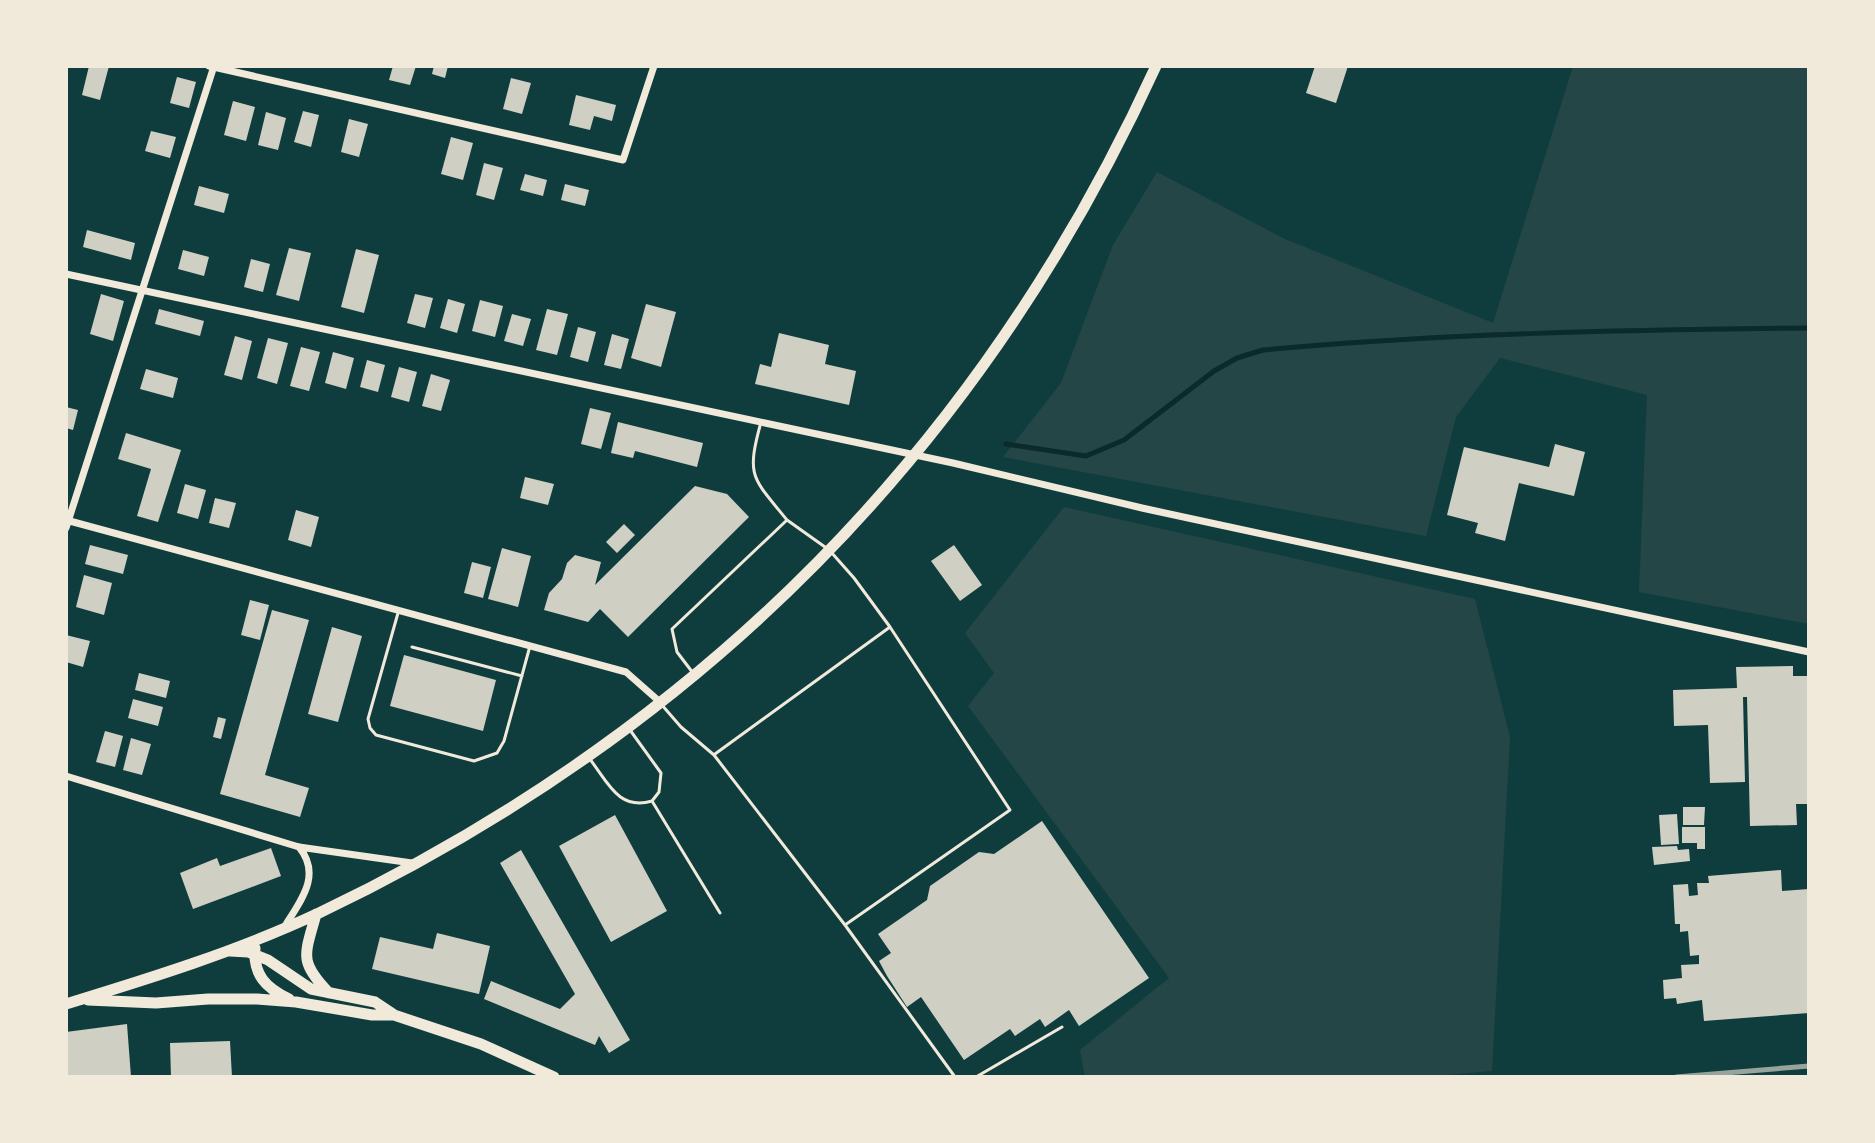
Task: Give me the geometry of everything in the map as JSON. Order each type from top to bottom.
[{"type":"main road","points":[[66,1004],[225,951],[316,914],[417,863],[512,808],[629,728],[696,676],[830,550],[916,455],[988,360],[1049,268],[1116,149],[1156,66]]},
{"type":"main road","points":[[316,914],[306,961],[313,976],[329,993]]},
{"type":"main road","points":[[264,935],[258,941],[255,954],[257,972],[276,992],[296,1002]]},
{"type":"main road","points":[[225,951],[255,954],[311,989],[375,1002],[394,1015],[481,1044],[554,1077]]},
{"type":"main road","points":[[80,1000],[296,1002],[372,1015],[394,1015]]},
{"type":"street","points":[[654,66],[623,160],[212,66],[67,523],[626,672],[661,704]]},
{"type":"street","points":[[66,274],[916,455],[1600,609],[1809,652]]},
{"type":"street","points":[[66,776],[299,847],[417,863]]},
{"type":"street","points":[[285,926],[311,880],[307,856],[299,847]]},
{"type":"lane","points":[[761,422],[751,458],[757,484],[787,520],[830,550],[854,578],[890,627],[1010,810],[845,925]]},
{"type":"lane","points":[[696,676],[677,652],[672,629],[787,520]]},
{"type":"lane","points":[[399,610],[368,719],[376,735],[469,760],[487,758],[497,753],[504,741],[530,646]]},
{"type":"lane","points":[[714,755],[890,627]]},
{"type":"lane","points":[[412,647],[522,676]]},
{"type":"lane","points":[[661,704],[681,727],[714,755],[845,925],[955,1077]]},
{"type":"lane","points":[[588,757],[624,802],[637,806],[652,801],[659,792],[661,773],[629,728]]},
{"type":"lane","points":[[652,801],[720,913]]},
{"type":"lane","points":[[976,1077],[1062,1027]]},
{"type":"shaded area","points":[[1573,66],[1809,66],[1809,624],[1639,592],[1647,395],[1500,358],[1456,417],[1426,536],[1003,457],[1061,383],[1113,245],[1157,172],[1285,239],[1493,323]]},
{"type":"shaded area","points":[[1064,507],[1475,599],[1510,737],[1492,1071],[1424,1077],[1085,1077],[1080,1050],[1169,978],[968,706],[994,673],[965,633]]},
{"type":"building","points":[[89,66],[109,66],[100,100],[82,95]]},
{"type":"building","points":[[393,66],[416,66],[410,85],[389,80]]},
{"type":"building","points":[[434,66],[448,66],[445,78],[432,74]]},
{"type":"building","points":[[1315,66],[1348,66],[1336,103],[1306,93]]},
{"type":"building","points":[[177,77],[196,82],[189,108],[170,103]]},
{"type":"building","points":[[511,78],[531,83],[522,114],[503,109]]},
{"type":"building","points":[[576,95],[616,105],[612,121],[594,116],[590,130],[569,125]]},
{"type":"building","points":[[233,101],[255,107],[246,141],[224,135]]},
{"type":"building","points":[[303,111],[319,115],[311,147],[294,142]]},
{"type":"building","points":[[266,112],[286,118],[278,150],[258,145]]},
{"type":"building","points":[[349,119],[368,124],[359,157],[341,152]]},
{"type":"building","points":[[151,131],[176,137],[170,158],[145,151]]},
{"type":"building","points":[[451,137],[473,143],[463,180],[441,174]]},
{"type":"building","points":[[484,163],[503,168],[494,200],[476,195]]},
{"type":"building","points":[[525,174],[547,180],[543,196],[520,190]]},
{"type":"building","points":[[565,184],[589,190],[585,206],[561,200]]},
{"type":"building","points":[[199,186],[229,194],[224,213],[194,205]]},
{"type":"building","points":[[87,230],[135,243],[131,260],[83,247]]},
{"type":"building","points":[[289,248],[311,253],[299,301],[276,295]]},
{"type":"building","points":[[356,249],[379,255],[364,313],[341,307]]},
{"type":"building","points":[[183,250],[209,257],[204,276],[178,269]]},
{"type":"building","points":[[251,259],[270,264],[263,292],[244,287]]},
{"type":"building","points":[[101,294],[124,301],[113,341],[90,334]]},
{"type":"building","points":[[415,294],[433,298],[425,328],[407,323]]},
{"type":"building","points":[[448,299],[465,304],[457,333],[440,328]]},
{"type":"building","points":[[480,300],[503,306],[495,337],[472,331]]},
{"type":"building","points":[[646,304],[676,312],[661,367],[631,358]]},
{"type":"building","points":[[159,309],[204,321],[200,336],[155,324]]},
{"type":"building","points":[[547,309],[568,314],[557,355],[536,350]]},
{"type":"building","points":[[512,314],[531,319],[523,346],[504,341]]},
{"type":"building","points":[[578,327],[596,332],[588,362],[570,357]]},
{"type":"building","points":[[779,333],[829,345],[825,364],[856,371],[849,405],[755,384],[760,364],[771,367]]},
{"type":"building","points":[[612,334],[629,339],[621,369],[604,365]]},
{"type":"building","points":[[235,336],[252,341],[242,380],[224,375]]},
{"type":"building","points":[[268,338],[288,343],[277,384],[257,378]]},
{"type":"building","points":[[301,347],[320,352],[309,391],[290,386]]},
{"type":"building","points":[[333,352],[354,358],[346,389],[325,383]]},
{"type":"building","points":[[367,360],[385,365],[378,392],[360,387]]},
{"type":"building","points":[[399,367],[417,372],[409,402],[391,397]]},
{"type":"building","points":[[146,369],[178,378],[173,398],[140,389]]},
{"type":"building","points":[[431,374],[450,380],[441,411],[422,406]]},
{"type":"building","points":[[66,407],[78,410],[73,430],[66,428]]},
{"type":"building","points":[[590,408],[611,413],[601,449],[581,444]]},
{"type":"building","points":[[618,422],[703,443],[697,467],[635,451],[633,458],[611,453]]},
{"type":"building","points":[[126,433],[181,450],[158,522],[137,516],[151,469],[118,459]]},
{"type":"building","points":[[1555,444],[1585,452],[1574,496],[1519,483],[1505,541],[1475,533],[1478,523],[1447,515],[1464,447],[1549,467]]},
{"type":"building","points":[[525,477],[554,484],[548,505],[520,498]]},
{"type":"building","points":[[185,484],[206,490],[198,519],[177,513]]},
{"type":"building","points":[[695,486],[727,494],[749,517],[628,637],[600,609],[588,622],[544,610],[549,593],[562,579],[567,563],[575,555],[601,562],[595,585]]},
{"type":"building","points":[[215,498],[236,503],[229,528],[209,523]]},
{"type":"building","points":[[296,510],[319,517],[311,547],[288,540]]},
{"type":"building","points":[[624,524],[635,535],[617,553],[606,542]]},
{"type":"building","points":[[90,545],[128,555],[123,574],[85,564]]},
{"type":"building","points":[[954,545],[982,585],[960,601],[931,561]]},
{"type":"building","points":[[502,548],[531,556],[518,607],[488,599]]},
{"type":"building","points":[[472,562],[491,567],[483,598],[464,593]]},
{"type":"building","points":[[84,575],[112,583],[104,615],[76,607]]},
{"type":"building","points":[[250,600],[269,605],[260,640],[241,635]]},
{"type":"building","points":[[272,610],[309,620],[265,775],[309,788],[300,817],[220,794]]},
{"type":"building","points":[[332,627],[362,636],[338,722],[308,714]]},
{"type":"building","points":[[66,635],[90,641],[83,667],[66,662]]},
{"type":"building","points":[[404,655],[496,680],[483,731],[390,706]]},
{"type":"building","points":[[1793,666],[1793,676],[1809,676],[1809,804],[1796,804],[1797,825],[1750,826],[1747,697],[1743,697],[1745,782],[1710,783],[1708,725],[1674,726],[1673,690],[1737,688],[1736,667]]},
{"type":"building","points":[[139,673],[170,681],[166,698],[135,690]]},
{"type":"building","points":[[133,699],[163,707],[158,726],[128,718]]},
{"type":"building","points":[[218,717],[226,719],[221,739],[213,737]]},
{"type":"building","points":[[105,731],[123,736],[115,767],[96,762]]},
{"type":"building","points":[[131,738],[151,744],[142,775],[123,770]]},
{"type":"building","points":[[1683,807],[1705,807],[1704,825],[1683,825]]},
{"type":"building","points":[[1677,814],[1679,844],[1661,845],[1659,815]]},
{"type":"building","points":[[615,815],[667,911],[611,942],[559,846]]},
{"type":"building","points":[[1042,821],[1149,978],[1079,1026],[1069,1010],[1045,1027],[1040,1019],[1015,1036],[1010,1029],[964,1060],[921,997],[907,1007],[879,961],[891,953],[878,934],[927,900],[930,886],[979,852],[994,854]]},
{"type":"building","points":[[1682,827],[1705,827],[1705,849],[1697,849],[1697,843],[1682,843]]},
{"type":"building","points":[[1677,846],[1678,850],[1689,849],[1690,861],[1654,865],[1652,847]]},
{"type":"building","points":[[271,848],[281,876],[193,909],[180,873],[217,858],[220,866]]},
{"type":"building","points":[[521,850],[630,1040],[609,1053],[599,1036],[595,1045],[484,999],[491,981],[560,1009],[575,994],[500,863]]},
{"type":"building","points":[[1781,870],[1782,891],[1809,889],[1809,1013],[1704,1021],[1702,1000],[1677,1004],[1676,998],[1664,999],[1663,980],[1682,978],[1681,965],[1699,964],[1699,955],[1690,956],[1688,931],[1680,932],[1680,924],[1675,924],[1673,885],[1688,884],[1689,896],[1698,895],[1697,883],[1709,883],[1708,876]]},
{"type":"building","points":[[437,933],[490,946],[479,994],[372,969],[380,937],[433,949]]},
{"type":"building","points":[[127,1024],[131,1077],[66,1077],[66,1032]]},
{"type":"building","points":[[230,1041],[232,1077],[171,1077],[170,1043]]},
{"type":"waterway","points":[[1006,444],[1086,456],[1124,440],[1214,371],[1237,358],[1263,350],[1467,336],[1809,328]]},
{"type":"railway","points":[[1676,1077],[1809,1066]]}]
